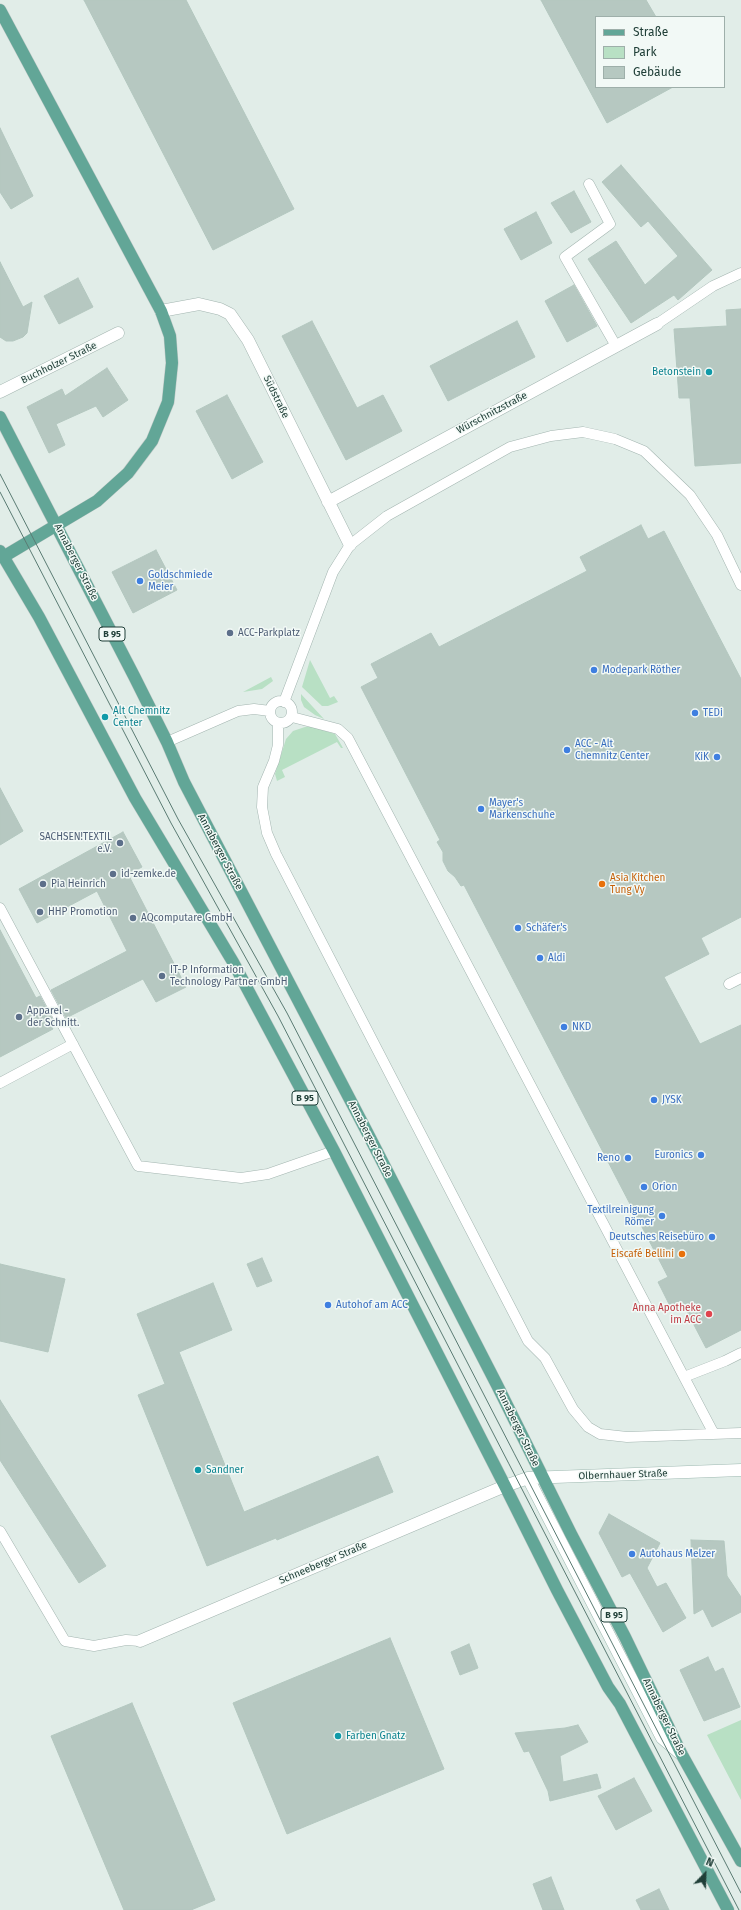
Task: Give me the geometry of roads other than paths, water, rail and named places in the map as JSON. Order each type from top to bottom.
[{"type":"main road","points":[[0,10],[161,311],[170,336],[172,363],[168,402],[152,441],[128,474],[104,496],[57,526],[1,555]]},
{"type":"main road","name":"Annaberger Straße","points":[[0,417],[167,742],[187,789],[497,1384],[542,1478],[625,1637],[682,1755],[741,1861]]},
{"type":"main road","name":"B 95","points":[[1,555],[42,624],[135,798],[233,962],[334,1151],[560,1597],[608,1686],[620,1704],[728,1910]]},
{"type":"street","name":"Südstraße","points":[[161,311],[199,304],[220,309],[230,314],[248,340],[350,545]]},
{"type":"street","name":"Würschnitzstraße","points":[[328,502],[657,324]]},
{"type":"street","name":"Buchholzer Straße","points":[[0,392],[118,333]]},
{"type":"street","name":"Olbernhauer Straße","points":[[505,1486],[528,1478],[741,1470]]},
{"type":"street","name":"B 95","points":[[528,1478],[662,1738],[682,1755]]},
{"type":"street","name":"Schneeberger Straße","points":[[140,1641],[505,1486]]},
{"type":"lane","points":[[589,184],[610,224],[565,257],[616,346]]},
{"type":"lane","points":[[657,324],[713,286],[741,273]]},
{"type":"lane","points":[[284,702],[333,572],[350,545],[387,516],[510,447],[551,436],[583,432],[615,438],[644,450],[690,495],[717,535],[741,585]]},
{"type":"lane","points":[[277,702],[284,702],[292,709],[292,717],[286,723],[278,723],[272,718],[270,711],[277,702]]},
{"type":"lane","points":[[167,742],[238,711],[254,709],[270,711]]},
{"type":"lane","points":[[292,717],[338,729],[348,738],[714,1434]]},
{"type":"lane","points":[[278,723],[278,745],[274,761],[264,787],[262,807],[267,833],[276,854],[528,1341],[545,1358],[574,1409],[588,1427],[600,1434],[627,1437],[741,1433]]},
{"type":"lane","points":[[0,908],[138,1166],[240,1178],[268,1174],[334,1151]]},
{"type":"lane","points":[[728,984],[741,978]]},
{"type":"lane","points":[[0,1083],[73,1044]]},
{"type":"lane","points":[[684,1377],[741,1353]]},
{"type":"lane","points":[[0,1531],[65,1641],[94,1646],[126,1640],[140,1641]]},
{"type":"tram line","points":[[0,474],[178,819],[287,1013],[741,1893]]},
{"type":"tram line","points":[[0,492],[171,823],[278,1016],[739,1910]]},
{"type":"place","name":"Betonstein","points":[[709,372]]},
{"type":"place","name":"Goldschmiede Meier","points":[[140,581]]},
{"type":"place","name":"ACC-Parkplatz","points":[[230,633]]},
{"type":"place","name":"Modepark Röther","points":[[594,670]]},
{"type":"place","name":"TEDi","points":[[695,713]]},
{"type":"place","name":"Alt Chemnitz Center","points":[[105,717]]},
{"type":"place","name":"ACC - Alt Chemnitz Center","points":[[567,750]]},
{"type":"place","name":"KiK","points":[[717,757]]},
{"type":"place","name":"Mayer's Markenschuhe","points":[[481,809]]},
{"type":"place","name":"SACHSEN!TEXTIL e.V.","points":[[120,843]]},
{"type":"place","name":"id-zemke.de","points":[[113,874]]},
{"type":"place","name":"Pia Heinrich","points":[[43,884]]},
{"type":"place","name":"Asia Kitchen Tung Vy","points":[[602,884]]},
{"type":"place","name":"HHP Promotion","points":[[40,912]]},
{"type":"place","name":"AQcomputare GmbH","points":[[133,918]]},
{"type":"place","name":"Schäfer's","points":[[518,928]]},
{"type":"place","name":"Aldi","points":[[540,958]]},
{"type":"place","name":"IT-P Information Technology Partner GmbH","points":[[162,976]]},
{"type":"place","name":"Apparel - der Schnitt.","points":[[19,1017]]},
{"type":"place","name":"NKD","points":[[564,1027]]},
{"type":"place","name":"JYSK","points":[[654,1100]]},
{"type":"place","name":"Euronics","points":[[701,1155]]},
{"type":"place","name":"Reno","points":[[628,1158]]},
{"type":"place","name":"Orion","points":[[644,1187]]},
{"type":"place","name":"Textilreinigung Römer","points":[[662,1216]]},
{"type":"place","name":"Deutsches Reisebüro","points":[[712,1237]]},
{"type":"place","name":"Eiscafé Bellini","points":[[682,1254]]},
{"type":"place","name":"Autohof am ACC","points":[[328,1305]]},
{"type":"place","name":"Anna Apotheke im ACC","points":[[709,1314]]},
{"type":"place","name":"Sandner","points":[[198,1470]]},
{"type":"place","name":"Autohaus Melzer","points":[[632,1554]]},
{"type":"place","name":"Farben Gnatz","points":[[338,1736]]}]
